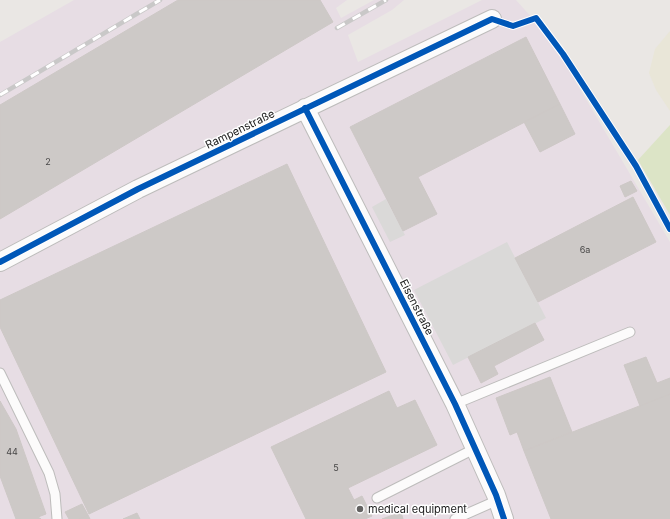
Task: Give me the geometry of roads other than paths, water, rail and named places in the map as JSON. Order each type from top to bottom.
[{"type":"street","name":"Rampenstraße","points":[[0,262],[138,189],[492,19]]},
{"type":"street","name":"Eisenstraße","points":[[305,108],[455,404],[476,448],[498,500],[504,519]]},
{"type":"lane","points":[[455,404],[630,332]]},
{"type":"lane","points":[[0,373],[49,473],[55,494],[56,519]]},
{"type":"lane","points":[[377,498],[476,448]]},
{"type":"lane","points":[[455,519],[498,500]]},
{"type":"railway","points":[[0,95],[160,0]]},
{"type":"railway","points":[[337,28],[386,0]]},
{"type":"place","name":"medical equipment","points":[[360,509]]}]
